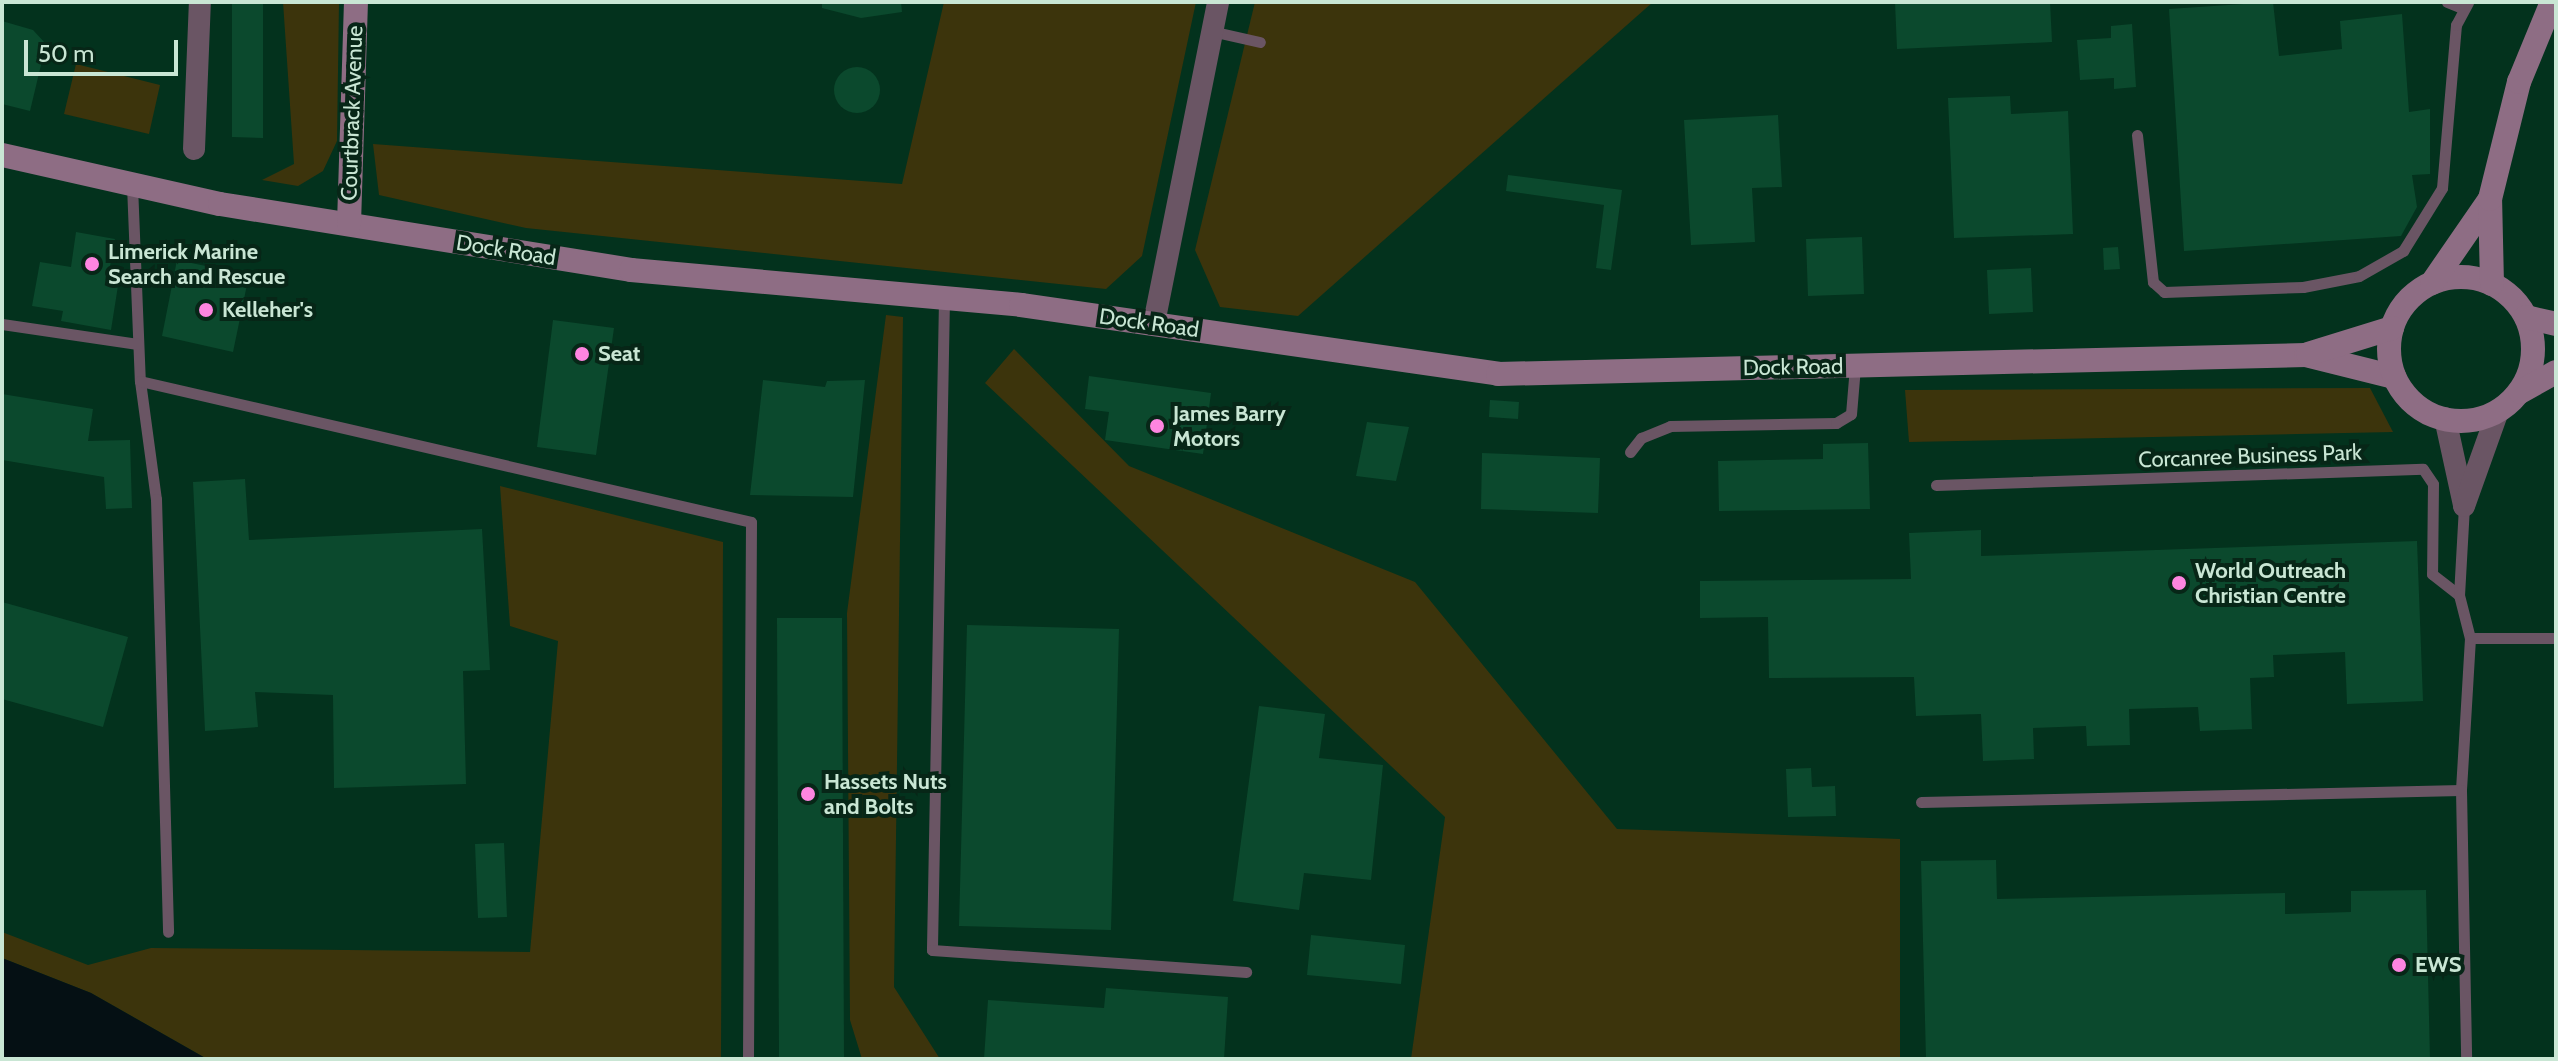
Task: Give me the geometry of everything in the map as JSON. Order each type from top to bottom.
[{"type":"main road","name":"Courtbrack Avenue","points":[[349,224],[356,2]]},
{"type":"main road","points":[[2492,284],[2490,199],[2519,82],[2552,2]]},
{"type":"main road","name":"Dock Road","points":[[2,155],[132,185],[631,270],[944,298],[1154,323],[1498,374],[2306,355],[2394,377]]},
{"type":"main road","points":[[2490,199],[2432,283],[2407,300],[2392,328],[2394,377],[2416,403],[2445,418],[2498,411],[2519,393],[2556,372]]},
{"type":"main road","points":[[2432,283],[2462,277],[2492,284],[2526,317],[2556,324]]},
{"type":"main road","points":[[2519,393],[2534,356],[2526,317]]},
{"type":"main road","name":"Dock Road","points":[[2306,355],[2392,328]]},
{"type":"street","points":[[194,149],[200,2]]},
{"type":"street","points":[[1154,323],[1218,2]]},
{"type":"street","points":[[2464,506],[2498,411]]},
{"type":"street","points":[[2445,418],[2464,506]]},
{"type":"lane","points":[[2137,135],[2153,282],[2164,292],[2303,287],[2359,276],[2403,251],[2442,188],[2456,25],[2466,6],[2447,2]]},
{"type":"lane","points":[[1211,31],[1260,42]]},
{"type":"lane","points":[[132,185],[140,381],[156,499],[168,932]]},
{"type":"lane","points":[[944,298],[932,950],[1246,972]]},
{"type":"lane","points":[[2,324],[138,344]]},
{"type":"lane","points":[[1630,452],[1641,438],[1670,426],[1836,423],[1851,414],[1855,365]]},
{"type":"lane","points":[[140,381],[751,522],[748,1059]]},
{"type":"lane","name":"Corcanree Business Park","points":[[1936,485],[2423,469],[2433,484],[2432,574],[2459,595]]},
{"type":"lane","points":[[2464,506],[2459,595],[2470,638],[2461,790],[2466,1059]]},
{"type":"lane","points":[[2470,638],[2556,638]]},
{"type":"lane","points":[[1921,802],[2461,790]]},
{"type":"shaded area","points":[[283,2],[339,2],[337,141],[323,171],[298,186],[262,180],[294,164]]},
{"type":"shaded area","points":[[944,2],[1196,2],[1142,256],[1106,289],[526,228],[379,195],[373,144],[902,184]]},
{"type":"shaded area","points":[[1255,2],[1653,2],[1298,316],[1220,307],[1195,250]]},
{"type":"shaded area","points":[[76,64],[160,85],[149,134],[64,114]]},
{"type":"shaded area","points":[[886,315],[903,317],[894,987],[940,1059],[862,1059],[850,1020],[847,613]]},
{"type":"shaded area","points":[[1014,349],[1129,466],[1415,582],[1617,829],[1900,839],[1900,1059],[1411,1059],[1445,817],[985,383]]},
{"type":"shaded area","points":[[2370,388],[2393,432],[1909,442],[1905,390]]},
{"type":"shaded area","points":[[500,486],[723,542],[721,1059],[207,1059],[91,993],[2,958],[2,932],[88,965],[151,948],[530,952],[558,641],[510,626]]},
{"type":"shaded area","points":[[2,958],[91,993],[207,1059],[2,1059]]},
{"type":"building","points":[[232,2],[263,2],[263,138],[232,137]]},
{"type":"building","points":[[822,2],[901,2],[902,12],[861,18],[822,8]]},
{"type":"building","points":[[1895,2],[2050,2],[2052,42],[1897,49]]},
{"type":"building","points":[[2273,2],[2279,56],[2342,49],[2340,21],[2402,14],[2409,112],[2430,109],[2430,174],[2412,175],[2417,207],[2401,236],[2184,251],[2169,9]]},
{"type":"building","points":[[2,21],[33,30],[46,44],[30,111],[2,104]]},
{"type":"building","points":[[2132,24],[2136,87],[2114,89],[2114,78],[2080,80],[2077,40],[2111,38],[2111,26]]},
{"type":"building","points":[[857,67],[873,74],[880,90],[873,106],[857,113],[841,106],[834,90],[841,74]]},
{"type":"building","points":[[2010,96],[2011,114],[2068,111],[2073,234],[1954,238],[1948,98]]},
{"type":"building","points":[[1778,115],[1782,187],[1752,188],[1755,242],[1691,245],[1684,120]]},
{"type":"building","points":[[1508,175],[1622,190],[1611,270],[1596,268],[1604,205],[1506,191]]},
{"type":"building","points":[[76,232],[115,239],[109,272],[120,273],[111,330],[61,321],[63,311],[32,306],[40,262],[71,267]]},
{"type":"building","points":[[1862,237],[1864,294],[1808,296],[1806,239]]},
{"type":"building","points":[[2118,247],[2120,269],[2104,270],[2103,248]]},
{"type":"building","points":[[177,260],[249,275],[233,352],[162,336]]},
{"type":"building","points":[[2031,268],[2033,312],[1989,314],[1987,270]]},
{"type":"building","points":[[553,320],[614,328],[596,455],[537,447]]},
{"type":"building","name":"James Barry Motors","points":[[1089,376],[1211,393],[1203,454],[1105,440],[1109,412],[1085,409]]},
{"type":"building","points":[[763,380],[825,387],[827,381],[865,380],[853,497],[750,495]]},
{"type":"building","points":[[2,394],[93,409],[88,441],[130,440],[132,508],[106,509],[104,477],[2,460]]},
{"type":"building","points":[[1490,400],[1519,402],[1518,419],[1489,417]]},
{"type":"building","points":[[1367,422],[1409,427],[1396,481],[1356,476]]},
{"type":"building","points":[[1868,443],[1870,509],[1719,511],[1718,461],[1823,459],[1823,444]]},
{"type":"building","points":[[1482,453],[1600,458],[1598,513],[1481,509]]},
{"type":"building","points":[[245,479],[249,540],[482,529],[490,670],[463,671],[466,784],[334,788],[333,695],[255,692],[258,727],[205,731],[193,482]]},
{"type":"building","points":[[1981,530],[1981,556],[2417,541],[2423,701],[2347,704],[2345,652],[2273,655],[2274,677],[2250,678],[2252,729],[2200,731],[2198,707],[2129,709],[2130,745],[2087,746],[2086,726],[2033,728],[2034,759],[1983,761],[1981,714],[1916,716],[1914,677],[1769,678],[1768,617],[1700,618],[1700,581],[1911,579],[1909,533]]},
{"type":"building","points":[[2,602],[128,637],[103,727],[2,699]]},
{"type":"building","points":[[777,618],[842,618],[844,1059],[779,1059]]},
{"type":"building","points":[[967,625],[1119,629],[1111,930],[959,926]]},
{"type":"building","points":[[1259,706],[1325,714],[1319,758],[1383,765],[1371,880],[1304,873],[1299,910],[1233,901]]},
{"type":"building","points":[[1811,768],[1812,787],[1835,786],[1836,816],[1788,817],[1786,769]]},
{"type":"building","points":[[504,843],[507,917],[478,918],[475,844]]},
{"type":"building","points":[[1996,860],[1997,899],[2285,893],[2285,914],[2351,912],[2351,891],[2426,890],[2430,1059],[1926,1059],[1921,861]]},
{"type":"building","points":[[1311,935],[1405,945],[1401,984],[1307,975]]},
{"type":"building","points":[[1106,988],[1228,997],[1224,1059],[984,1059],[988,1000],[1104,1008]]},
{"type":"place","name":"Limerick Marine Search and Rescue","points":[[92,264]]},
{"type":"place","name":"Kelleher's","points":[[206,310]]},
{"type":"place","name":"Seat","points":[[582,354]]},
{"type":"place","name":"James Barry Motors","points":[[1157,426]]},
{"type":"place","name":"World Outreach Christian Centre","points":[[2179,583]]},
{"type":"place","name":"Hassets Nuts and Bolts","points":[[808,794]]},
{"type":"place","name":"EWS","points":[[2399,965]]}]
